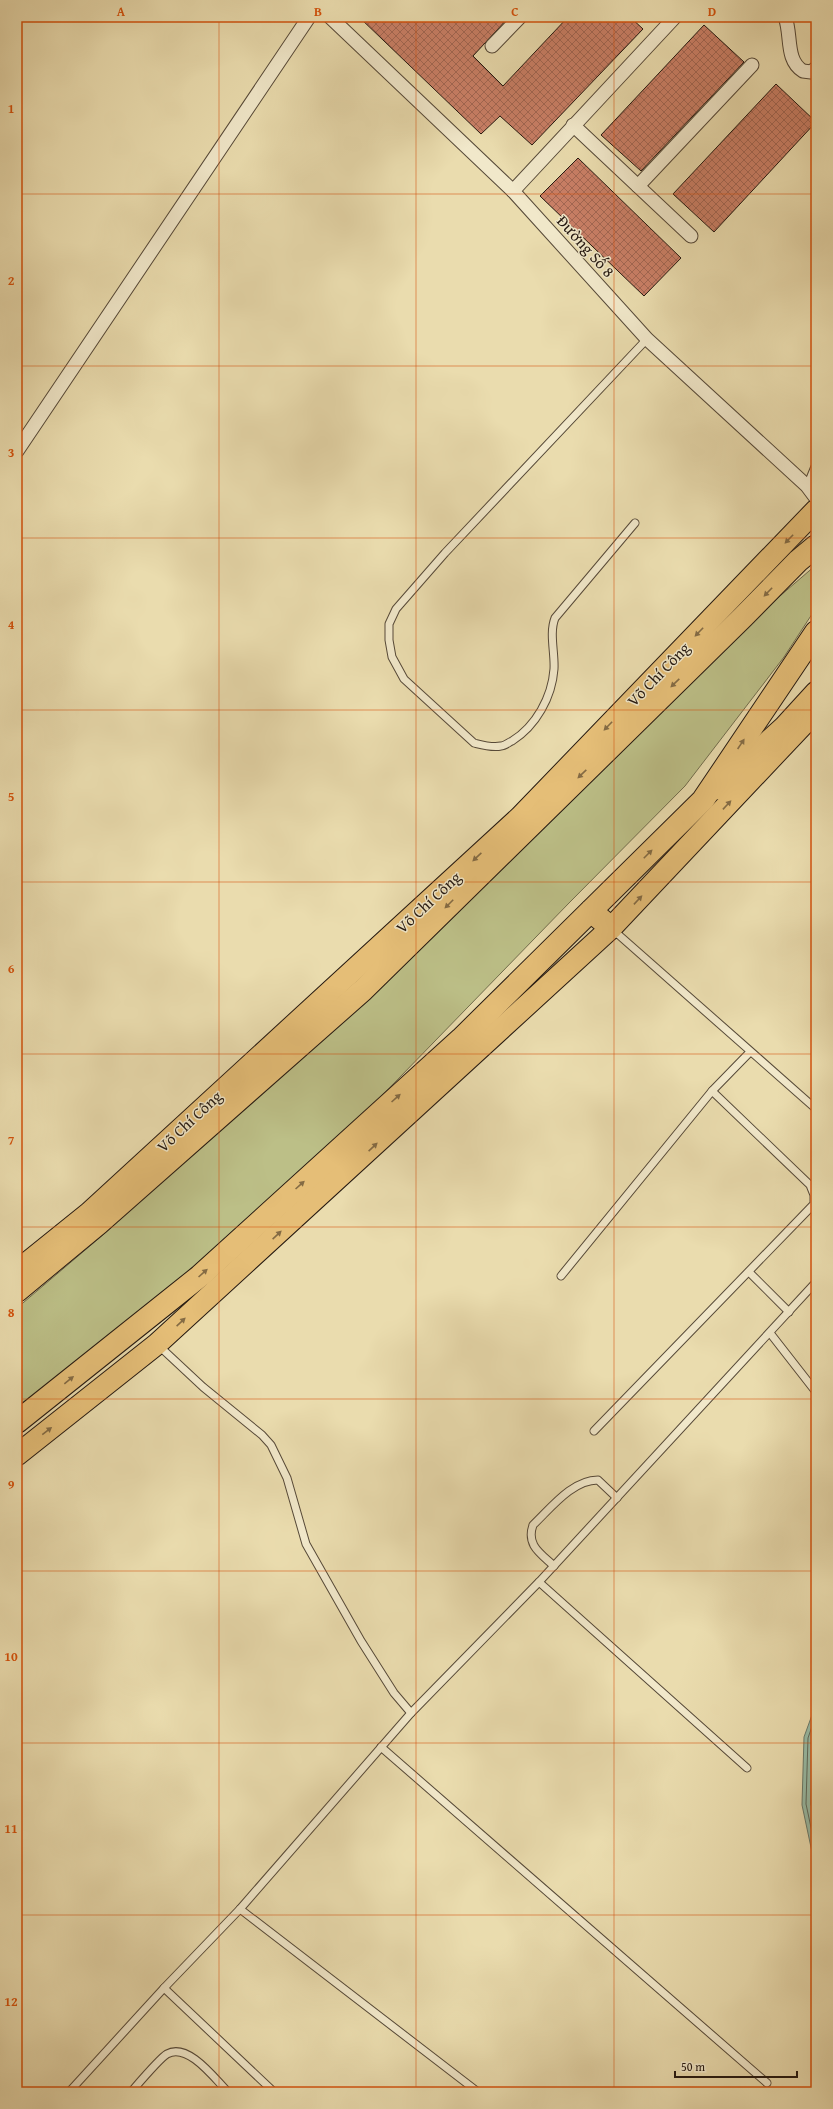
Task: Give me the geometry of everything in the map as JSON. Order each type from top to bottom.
[{"type":"highway","name":"Võ Chí Công","points":[[17,1291],[105,1218],[363,990],[744,617],[798,561],[816,546]]},
{"type":"highway","points":[[17,1422],[200,1276],[461,1039],[554,945],[703,800],[816,632]]},
{"type":"highway","points":[[590,911],[611,928]]},
{"type":"main road","name":"Võ Chí Công","points":[[17,1271],[89,1213],[520,817],[816,510]]},
{"type":"main road","points":[[703,800],[784,727],[816,692]]},
{"type":"main road","points":[[17,1455],[157,1344],[611,928],[816,711]]},
{"type":"street","points":[[17,451],[309,17]]},
{"type":"street","name":"Đường Số 8","points":[[330,17],[513,191],[647,339],[807,486],[816,498]]},
{"type":"street","points":[[492,46],[520,17]]},
{"type":"street","points":[[785,17],[789,27],[792,61],[803,71],[811,72],[816,68]]},
{"type":"street","points":[[513,191],[668,19]]},
{"type":"street","points":[[638,186],[752,64]]},
{"type":"street","points":[[573,124],[691,236]]},
{"type":"lane","points":[[635,523],[555,618],[552,626],[554,669],[552,684],[542,709],[522,734],[502,746],[474,744],[404,679],[392,657],[389,640],[389,624],[396,609],[445,553],[647,339]]},
{"type":"lane","points":[[807,486],[816,464]]},
{"type":"lane","points":[[611,928],[816,1109]]},
{"type":"lane","points":[[561,1276],[712,1092],[750,1052]]},
{"type":"lane","points":[[594,1431],[814,1204],[814,1195],[810,1185],[712,1092]]},
{"type":"lane","points":[[748,1272],[789,1312]]},
{"type":"lane","points":[[69,2092],[164,1988],[240,1909],[411,1713],[540,1582],[816,1282]]},
{"type":"lane","points":[[770,1333],[816,1392]]},
{"type":"lane","points":[[157,1344],[203,1387],[262,1435],[271,1445],[287,1478],[306,1544],[361,1641],[394,1693],[411,1713]]},
{"type":"lane","points":[[554,1566],[532,1544],[530,1534],[533,1525],[578,1484],[588,1480],[598,1480],[617,1498]]},
{"type":"lane","points":[[540,1582],[747,1768]]},
{"type":"lane","points":[[381,1747],[767,2083]]},
{"type":"lane","points":[[240,1909],[478,2092]]},
{"type":"lane","points":[[164,1988],[274,2092]]},
{"type":"lane","points":[[131,2092],[167,2054],[182,2051],[191,2055],[228,2092]]},
{"type":"green space","points":[[816,565],[816,608],[784,657],[685,786],[333,1146],[167,1294],[17,1414],[17,1308],[104,1234],[527,838],[709,657]]},
{"type":"water","points":[[816,1704],[816,1858],[812,1852],[802,1805],[804,1737]]},
{"type":"building","points":[[359,17],[509,17],[473,56],[503,86],[568,17],[630,17],[643,29],[532,145],[500,116],[481,134]]},
{"type":"building","points":[[704,25],[744,62],[641,171],[601,135]]},
{"type":"building","points":[[776,84],[816,122],[714,232],[673,194]]},
{"type":"building","points":[[578,158],[681,258],[644,296],[540,196]]}]
